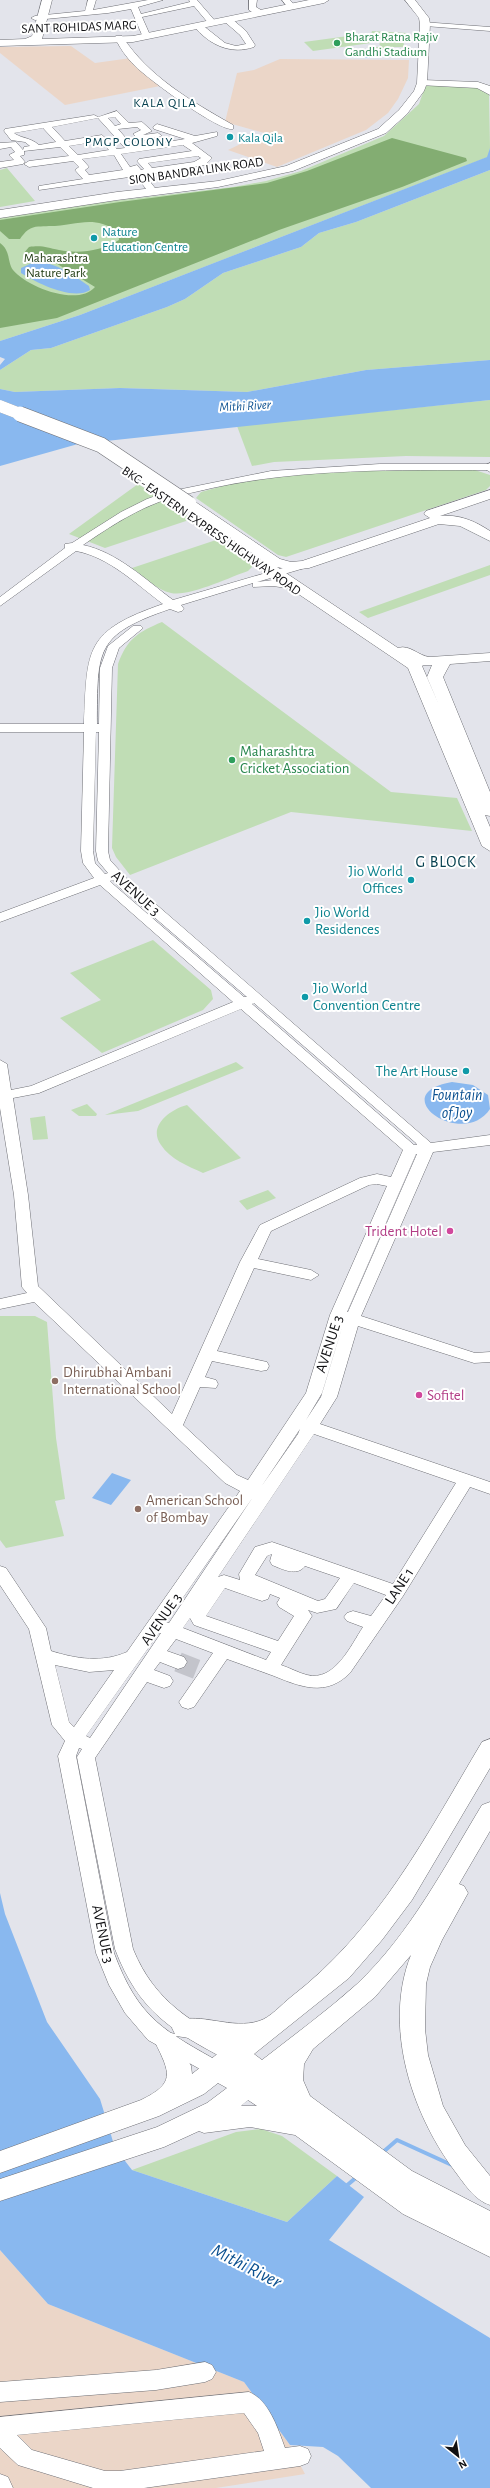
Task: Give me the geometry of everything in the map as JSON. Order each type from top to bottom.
[{"type":"main road","name":"SANT ROHIDAS MARG","points":[[0,39],[119,39],[178,30],[228,20],[290,4],[314,0]]},
{"type":"main road","name":"SANT ROHIDAS MARG","points":[[290,4],[324,0]]},
{"type":"main road","points":[[0,211],[214,181],[276,169],[371,130],[393,111],[407,95],[413,80],[419,45],[412,17],[398,0]]},
{"type":"main road","points":[[410,0],[424,18],[425,24]]},
{"type":"main road","points":[[33,40],[39,18],[52,9]]},
{"type":"main road","name":"SANT ROHIDAS MARG","points":[[119,39],[178,30],[262,12]]},
{"type":"main road","name":"SION BANDRA LINK ROAD","points":[[0,214],[152,190],[224,183],[289,169],[382,131],[403,112],[419,91],[422,83],[419,45],[425,24]]},
{"type":"main road","name":"SANT ROHIDAS MARG","points":[[0,43],[33,40]]},
{"type":"main road","name":"BKC - EASTERN EXPRESS HIGHWAY ROAD","points":[[0,406],[101,445],[185,506],[264,560],[275,573],[296,588],[416,663]]},
{"type":"main road","name":"BKC - EASTERN EXPRESS HIGHWAY ROAD","points":[[0,413],[92,448],[185,506]]},
{"type":"main road","points":[[264,560],[288,561],[309,556],[490,494]]},
{"type":"main road","points":[[467,522],[464,513],[490,502]]},
{"type":"main road","points":[[264,560],[282,565],[310,564],[438,520],[462,504]]},
{"type":"main road","points":[[438,520],[457,519],[467,522],[490,537]]},
{"type":"main road","points":[[310,564],[302,574],[302,580],[306,585],[416,663],[485,817]]},
{"type":"main road","points":[[416,663],[490,657]]},
{"type":"main road","points":[[416,663],[443,665],[490,662]]},
{"type":"main road","points":[[443,665],[438,668],[435,677],[485,817],[490,846]]},
{"type":"main road","points":[[0,2162],[121,2118],[167,2100],[195,2086],[340,1971],[374,1933],[412,1880],[490,1748]]},
{"type":"main road","points":[[0,2190],[137,2145],[216,2111],[311,2036],[366,1990],[402,1949],[434,1906],[490,1811]]},
{"type":"main road","points":[[490,1830],[428,1944],[415,1979],[412,2012],[413,2046],[420,2078],[432,2109],[454,2149],[476,2180],[490,2194]]},
{"type":"main road","points":[[167,2100],[180,2081],[181,2072],[176,2035],[232,2034],[266,2031]]},
{"type":"main road","points":[[301,2115],[288,2079],[288,2070],[297,2053],[311,2036]]},
{"type":"main road","points":[[236,2055],[255,2080],[398,2186],[490,2224]]},
{"type":"main road","points":[[216,2070],[255,2080]]},
{"type":"main road","points":[[184,2126],[237,2115],[301,2115]]},
{"type":"main road","points":[[398,2186],[412,2206],[490,2245]]},
{"type":"street","points":[[103,0],[104,12]]},
{"type":"street","points":[[52,9],[104,12],[129,4],[159,0]]},
{"type":"street","points":[[253,0],[252,8],[262,12]]},
{"type":"street","points":[[144,15],[195,1],[212,22]]},
{"type":"street","points":[[129,4],[146,35]]},
{"type":"street","points":[[91,6],[100,7],[104,12]]},
{"type":"street","points":[[39,18],[52,9],[72,7]]},
{"type":"street","points":[[198,26],[226,48],[237,49],[251,45],[243,32],[228,20]]},
{"type":"street","points":[[425,24],[490,29]]},
{"type":"street","points":[[119,39],[126,53],[165,86],[230,128]]},
{"type":"street","points":[[422,83],[478,85],[487,88],[490,93]]},
{"type":"street","points":[[61,181],[103,173],[130,171],[108,131],[102,116],[117,114],[127,126]]},
{"type":"street","points":[[87,116],[129,148],[184,142]]},
{"type":"street","points":[[87,116],[98,134],[91,137]]},
{"type":"street","points":[[41,154],[45,157],[58,155],[65,143],[87,116]]},
{"type":"street","points":[[0,146],[13,144],[24,147],[65,143],[127,126],[141,124],[148,131],[137,134],[141,138],[166,135],[184,142]]},
{"type":"street","points":[[45,125],[28,128],[25,125],[15,127],[13,130],[8,132],[24,147],[32,164],[65,143],[120,153],[184,142]]},
{"type":"street","points":[[45,125],[65,143],[84,167],[80,170],[87,178]]},
{"type":"street","points":[[45,125],[65,143],[83,151]]},
{"type":"street","points":[[138,172],[148,169],[207,160],[184,142],[157,127]]},
{"type":"street","points":[[148,169],[136,153],[214,134]]},
{"type":"street","points":[[91,137],[103,138],[138,172],[152,190]]},
{"type":"street","points":[[65,143],[30,169],[38,181],[61,181],[87,178],[103,173],[138,172],[202,163]]},
{"type":"street","points":[[0,165],[20,162],[24,147]]},
{"type":"street","points":[[142,161],[200,153]]},
{"type":"street","points":[[0,594],[64,549],[145,503],[185,487],[248,476],[307,469],[490,466]]},
{"type":"street","points":[[0,603],[64,549]]},
{"type":"street","points":[[64,549],[99,561],[171,609],[241,582],[310,564]]},
{"type":"street","points":[[241,582],[257,572],[264,560]]},
{"type":"street","name":"AVENUE 3","points":[[296,588],[273,583],[259,584],[171,609],[129,622],[112,633],[101,644],[94,657],[92,674],[86,851],[88,863],[257,997],[415,1145]]},
{"type":"street","name":"AVENUE 3","points":[[171,609],[124,636],[114,646],[108,658],[104,730],[102,851],[105,875],[243,1003],[415,1145]]},
{"type":"street","points":[[92,674],[106,674]]},
{"type":"street","points":[[0,728],[104,730]]},
{"type":"street","points":[[0,734],[90,730]]},
{"type":"street","points":[[0,909],[105,875]]},
{"type":"street","points":[[0,918],[105,875]]},
{"type":"street","points":[[5,1095],[34,1090],[257,997]]},
{"type":"street","points":[[0,1064],[21,1195],[30,1287],[37,1296],[231,1479],[257,1493]]},
{"type":"street","points":[[415,1145],[490,1132]]},
{"type":"street","points":[[415,1145],[490,1140]]},
{"type":"street","name":"AVENUE 3","points":[[346,1316],[397,1183],[415,1145]]},
{"type":"street","name":"AVENUE 3","points":[[236,2055],[144,2023],[111,1973],[105,1953],[68,1756],[75,1739],[156,1625],[257,1493],[306,1420],[314,1393],[415,1145]]},
{"type":"street","points":[[175,1425],[248,1262],[265,1228],[365,1181],[377,1179],[397,1183]]},
{"type":"street","points":[[248,1262],[311,1275]]},
{"type":"street","points":[[0,1304],[37,1296]]},
{"type":"street","points":[[346,1316],[474,1358],[490,1357]]},
{"type":"street","points":[[207,1354],[261,1366]]},
{"type":"street","points":[[195,1381],[210,1384]]},
{"type":"street","points":[[306,1420],[490,1478]]},
{"type":"street","points":[[306,1420],[490,1488]]},
{"type":"street","name":"LANE 1","points":[[270,1668],[307,1682],[322,1683],[334,1678],[344,1668],[397,1592],[466,1480]]},
{"type":"street","name":"AVENUE 3","points":[[216,2070],[176,2035],[162,2011],[129,1967],[124,1949],[86,1757],[91,1746],[172,1631],[211,1584],[257,1493]]},
{"type":"street","points":[[351,1575],[330,1605],[317,1607],[248,1578],[247,1574],[262,1550],[266,1548],[302,1558],[351,1575],[397,1592]]},
{"type":"street","points":[[0,1572],[37,1628],[61,1724],[75,1739],[91,1746]]},
{"type":"street","points":[[156,1625],[270,1668],[303,1616],[303,1612],[227,1581],[211,1584],[197,1614],[198,1618],[281,1649]]},
{"type":"street","points":[[353,1617],[374,1624]]},
{"type":"street","points":[[188,1702],[205,1672],[224,1650]]},
{"type":"street","points":[[156,1654],[178,1662]]},
{"type":"street","points":[[44,1655],[78,1664],[99,1666],[118,1664],[136,1655]]},
{"type":"street","points":[[143,1673],[164,1681]]},
{"type":"street","points":[[0,2392],[156,2380],[205,2372]]},
{"type":"street","points":[[0,2427],[249,2402],[267,2428],[278,2459]]},
{"type":"street","points":[[0,2434],[26,2458],[105,2481],[120,2481],[300,2456]]},
{"type":"street","points":[[0,2484],[2,2488]]},
{"type":"shaded area","points":[[71,46],[95,63],[131,58],[165,85],[65,105],[0,53],[0,47]]},
{"type":"shaded area","points":[[280,59],[409,60],[408,78],[398,99],[388,113],[366,130],[277,167],[228,150],[251,139],[260,142],[275,136],[225,122],[237,73],[254,70]]},
{"type":"shaded area","points":[[0,2250],[48,2304],[244,2382],[290,2445],[305,2474],[216,2488],[0,2488]]},
{"type":"green space","points":[[372,31],[407,33],[406,35],[403,35],[404,47],[393,47],[394,51],[403,51],[403,57],[386,57],[385,50],[376,50],[376,47],[382,47],[379,44],[385,40],[375,40],[375,36],[371,35]]},
{"type":"green space","name":"Bharat Ratna Rajiv Gandhi Stadium","points":[[363,34],[371,43],[313,51],[304,42]]},
{"type":"green space","name":"Maharashtra Nature Park","points":[[426,84],[477,85],[489,94],[490,148],[488,157],[80,315],[0,341],[0,218],[104,202],[233,187],[266,181],[301,171],[384,136],[419,104]]},
{"type":"green space","name":"Maharashtra Nature Park","points":[[392,138],[466,158],[467,161],[402,187],[279,230],[57,318],[0,328],[0,243],[6,249],[13,270],[29,283],[65,295],[77,295],[87,293],[95,287],[54,262],[31,260],[23,254],[29,247],[34,246],[74,252],[90,251],[105,247],[119,240],[118,231],[100,223],[92,222],[31,228],[20,239],[9,239],[0,231],[0,220],[120,202],[267,183],[307,171]]},
{"type":"green space","points":[[7,168],[35,201],[0,207],[0,170]]},
{"type":"green space","points":[[490,170],[490,360],[366,370],[247,392],[120,388],[15,392],[0,389],[0,370],[31,350],[51,348],[167,307],[185,299],[223,273],[301,247],[319,233],[356,222]]},
{"type":"green space","points":[[490,400],[490,457],[406,456],[274,462],[252,466],[237,426]]},
{"type":"green space","points":[[361,469],[475,470],[490,475],[490,486],[486,490],[286,557],[278,555],[196,498],[201,492],[244,480]]},
{"type":"green space","points":[[138,484],[192,519],[105,548],[69,534]]},
{"type":"green space","points":[[219,539],[252,562],[252,567],[248,571],[210,586],[179,593],[171,593],[161,589],[132,568]]},
{"type":"green space","points":[[490,565],[490,575],[368,618],[359,612]]},
{"type":"green space","name":"Maharashtra Cricket Association","points":[[162,622],[391,792],[457,798],[472,831],[291,812],[130,875],[116,857],[112,848],[118,664],[125,648],[134,637],[146,629]]},
{"type":"green space","points":[[153,940],[211,990],[213,999],[203,1010],[102,1053],[60,1018],[101,1000],[70,973]]},
{"type":"green space","points":[[236,1062],[244,1068],[138,1111],[105,1115]]},
{"type":"green space","points":[[87,1104],[97,1114],[96,1116],[79,1116],[71,1110]]},
{"type":"green space","points":[[187,1105],[241,1158],[203,1173],[180,1162],[169,1154],[157,1138],[159,1125],[168,1114]]},
{"type":"green space","points":[[45,1116],[48,1139],[33,1140],[30,1118]]},
{"type":"green space","points":[[268,1190],[276,1198],[247,1210],[239,1201]]},
{"type":"green space","points":[[0,1316],[35,1316],[47,1322],[56,1438],[65,1499],[55,1501],[64,1536],[6,1548],[0,1540]]},
{"type":"green space","points":[[261,2129],[282,2136],[337,2176],[287,2222],[132,2170],[236,2132]]},
{"type":"water","points":[[351,49],[371,50],[370,58],[350,57]]},
{"type":"water","points":[[490,148],[490,170],[356,222],[319,233],[301,247],[223,273],[185,299],[167,307],[51,348],[31,350],[0,370],[0,365],[5,359],[0,357],[0,341],[80,315],[487,157]]},
{"type":"water","points":[[34,262],[57,266],[89,286],[90,290],[83,293],[65,292],[45,286],[21,273],[21,268]]},
{"type":"water","name":"Mithi River","points":[[490,360],[490,400],[78,444],[0,466],[0,389],[15,392],[120,388],[247,392],[366,370]]},
{"type":"water","name":"Fountain of Joy","points":[[452,1082],[473,1085],[488,1095],[490,1109],[478,1120],[463,1124],[448,1122],[435,1115],[427,1107],[425,1097],[433,1088]]},
{"type":"water","points":[[112,1473],[131,1480],[111,1505],[92,1498]]},
{"type":"water","name":"Mithi River","points":[[0,1893],[5,1914],[47,2022],[100,2099],[115,2148],[132,2170],[287,2222],[337,2176],[364,2197],[329,2240],[490,2338],[490,2488],[371,2488],[338,2456],[323,2447],[290,2445],[244,2382],[48,2304],[0,2250]]},
{"type":"waterway","points":[[382,2153],[397,2140],[454,2166]]},
{"type":"waterway","points":[[345,2187],[358,2176]]},
{"type":"tunnel","points":[[178,1662],[201,1671]]},
{"type":"place","name":"Bharat Ratna Rajiv Gandhi Stadium","points":[[337,43]]},
{"type":"place","name":"Kala Qila","points":[[230,137]]},
{"type":"place","name":"Nature Education Centre","points":[[94,238]]},
{"type":"place","name":"Maharashtra Cricket Association","points":[[232,760]]},
{"type":"place","name":"Jio World Offices","points":[[411,880]]},
{"type":"place","name":"Jio World Residences","points":[[307,921]]},
{"type":"place","name":"Jio World Convention Centre","points":[[305,997]]},
{"type":"place","name":"The Art House","points":[[466,1071]]},
{"type":"place","name":"Trident Hotel","points":[[450,1231]]},
{"type":"place","name":"Dhirubhai Ambani International School","points":[[55,1381]]},
{"type":"place","name":"Sofitel","points":[[419,1395]]},
{"type":"place","name":"American School of Bombay","points":[[138,1509]]},
{"type":"district","name":"KALA QILA","points":[[165,102]]},
{"type":"district","name":"PMGP COLONY","points":[[129,141]]},
{"type":"district","name":"G BLOCK","points":[[446,861]]}]
